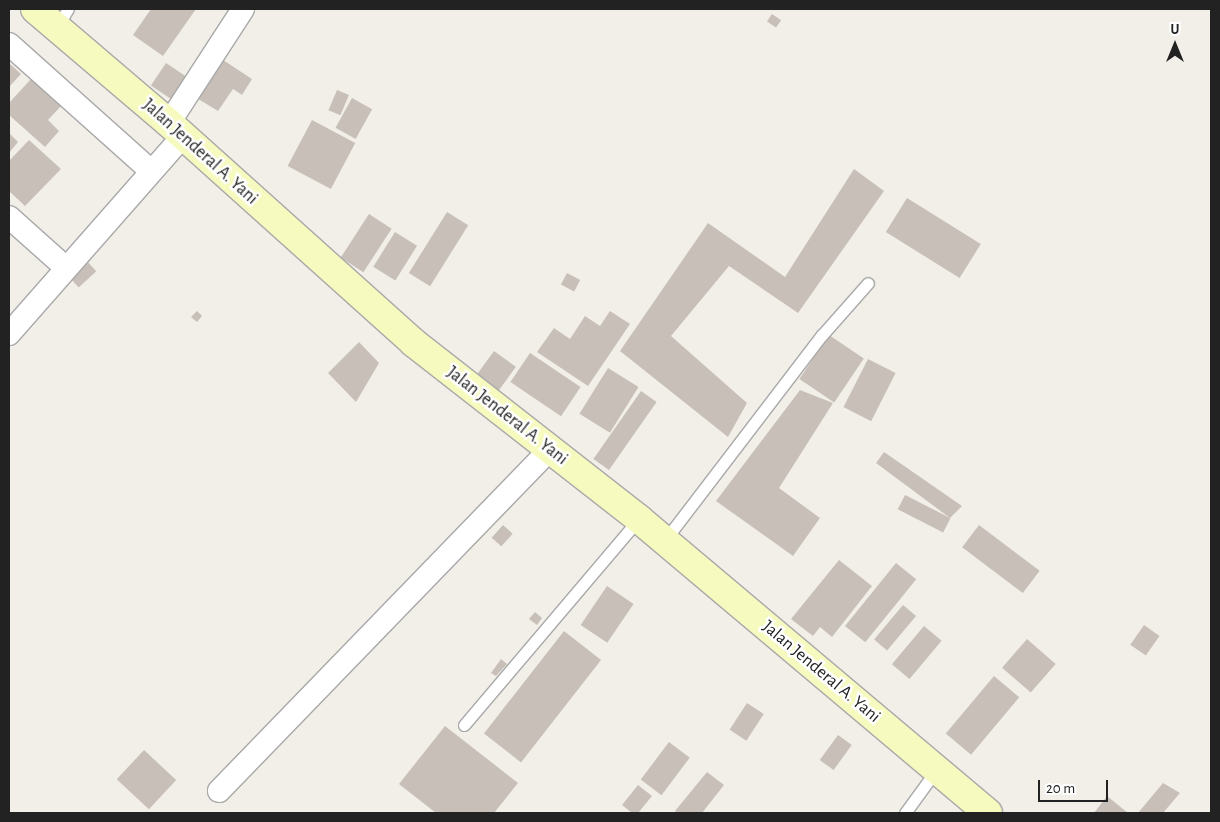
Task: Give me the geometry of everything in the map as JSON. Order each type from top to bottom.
[{"type":"main road","name":"Jalan Jenderal A. Yani","points":[[35,9],[62,19],[176,129],[414,343],[640,519],[988,813]]},
{"type":"street","points":[[9,334],[150,170],[176,129],[243,9]]},
{"type":"street","points":[[9,44],[150,170]]},
{"type":"street","points":[[9,217],[66,268]]},
{"type":"street","points":[[219,791],[551,449]]},
{"type":"lane","points":[[665,540],[822,335],[868,283]]},
{"type":"lane","points":[[464,725],[640,519]]},
{"type":"lane","points":[[905,813],[937,768]]},
{"type":"building","points":[[151,9],[196,9],[163,56],[133,35]]},
{"type":"building","points":[[772,14],[781,20],[776,28],[767,21]]},
{"type":"building","points":[[220,58],[252,79],[242,95],[233,89],[218,111],[195,97]]},
{"type":"building","points":[[9,63],[21,74],[9,87]]},
{"type":"building","points":[[166,63],[188,78],[173,100],[151,85]]},
{"type":"building","points":[[31,79],[61,106],[48,120],[59,131],[45,147],[9,115],[9,103]]},
{"type":"building","points":[[337,90],[349,95],[340,115],[328,110]]},
{"type":"building","points":[[352,98],[372,109],[356,139],[336,128]]},
{"type":"building","points":[[312,120],[355,143],[331,189],[288,166]]},
{"type":"building","points":[[9,133],[18,142],[9,153]]},
{"type":"building","points":[[29,140],[61,169],[25,206],[9,191],[9,161]]},
{"type":"building","points":[[854,169],[884,191],[798,313],[729,266],[671,336],[747,403],[728,437],[620,351],[708,223],[785,277]]},
{"type":"building","points":[[907,198],[981,244],[960,278],[886,232]]},
{"type":"building","points":[[447,212],[468,225],[430,286],[409,273]]},
{"type":"building","points":[[369,214],[392,229],[363,272],[341,258]]},
{"type":"building","points":[[395,232],[417,246],[395,281],[373,267]]},
{"type":"building","points":[[84,258],[96,271],[79,288],[66,274]]},
{"type":"building","points":[[567,273],[580,280],[574,292],[561,284]]},
{"type":"building","points":[[197,311],[202,316],[197,322],[191,317]]},
{"type":"building","points":[[610,311],[630,324],[588,386],[537,352],[554,328],[570,339],[585,316],[600,326]]},
{"type":"building","points":[[829,335],[864,358],[834,402],[799,379]]},
{"type":"building","points":[[359,342],[379,363],[356,402],[328,373]]},
{"type":"building","points":[[494,351],[516,367],[496,394],[474,379]]},
{"type":"building","points":[[530,353],[581,387],[561,416],[510,382]]},
{"type":"building","points":[[868,359],[896,373],[871,421],[843,407]]},
{"type":"building","points":[[608,368],[639,387],[610,433],[579,414]]},
{"type":"building","points":[[800,390],[833,403],[779,488],[820,518],[793,556],[716,501]]},
{"type":"building","points":[[641,391],[657,402],[609,470],[593,459]]},
{"type":"building","points":[[884,452],[962,506],[950,518],[876,463]]},
{"type":"building","points":[[905,495],[950,518],[943,532],[898,509]]},
{"type":"building","points":[[503,525],[513,534],[501,546],[492,538]]},
{"type":"building","points":[[979,525],[1040,571],[1023,593],[962,547]]},
{"type":"building","points":[[839,560],[872,586],[832,637],[820,627],[813,636],[791,619]]},
{"type":"building","points":[[896,563],[916,579],[865,642],[845,626]]},
{"type":"building","points":[[607,586],[634,604],[607,643],[581,625]]},
{"type":"building","points":[[903,605],[916,616],[887,650],[874,639]]},
{"type":"building","points":[[535,612],[542,618],[537,625],[529,619]]},
{"type":"building","points":[[1144,625],[1160,636],[1146,656],[1130,645]]},
{"type":"building","points":[[924,626],[942,641],[909,679],[892,664]]},
{"type":"building","points":[[564,631],[601,660],[521,762],[484,733]]},
{"type":"building","points":[[1027,639],[1056,664],[1031,693],[1002,668]]},
{"type":"building","points":[[501,659],[507,664],[496,676],[491,673]]},
{"type":"building","points":[[994,676],[1019,697],[971,755],[946,733]]},
{"type":"building","points":[[747,703],[764,714],[746,741],[730,730]]},
{"type":"building","points":[[445,726],[518,783],[494,813],[436,813],[399,784]]},
{"type":"building","points":[[838,735],[852,745],[834,770],[820,760]]},
{"type":"building","points":[[669,742],[690,758],[661,795],[641,780]]},
{"type":"building","points":[[144,750],[176,780],[149,809],[117,779]]},
{"type":"building","points":[[707,772],[724,785],[702,813],[678,813],[675,811]]},
{"type":"building","points":[[1163,783],[1180,793],[1163,813],[1138,813]]},
{"type":"building","points":[[638,785],[652,796],[638,813],[632,813],[622,805]]},
{"type":"building","points":[[1107,796],[1128,813],[1094,813]]}]
